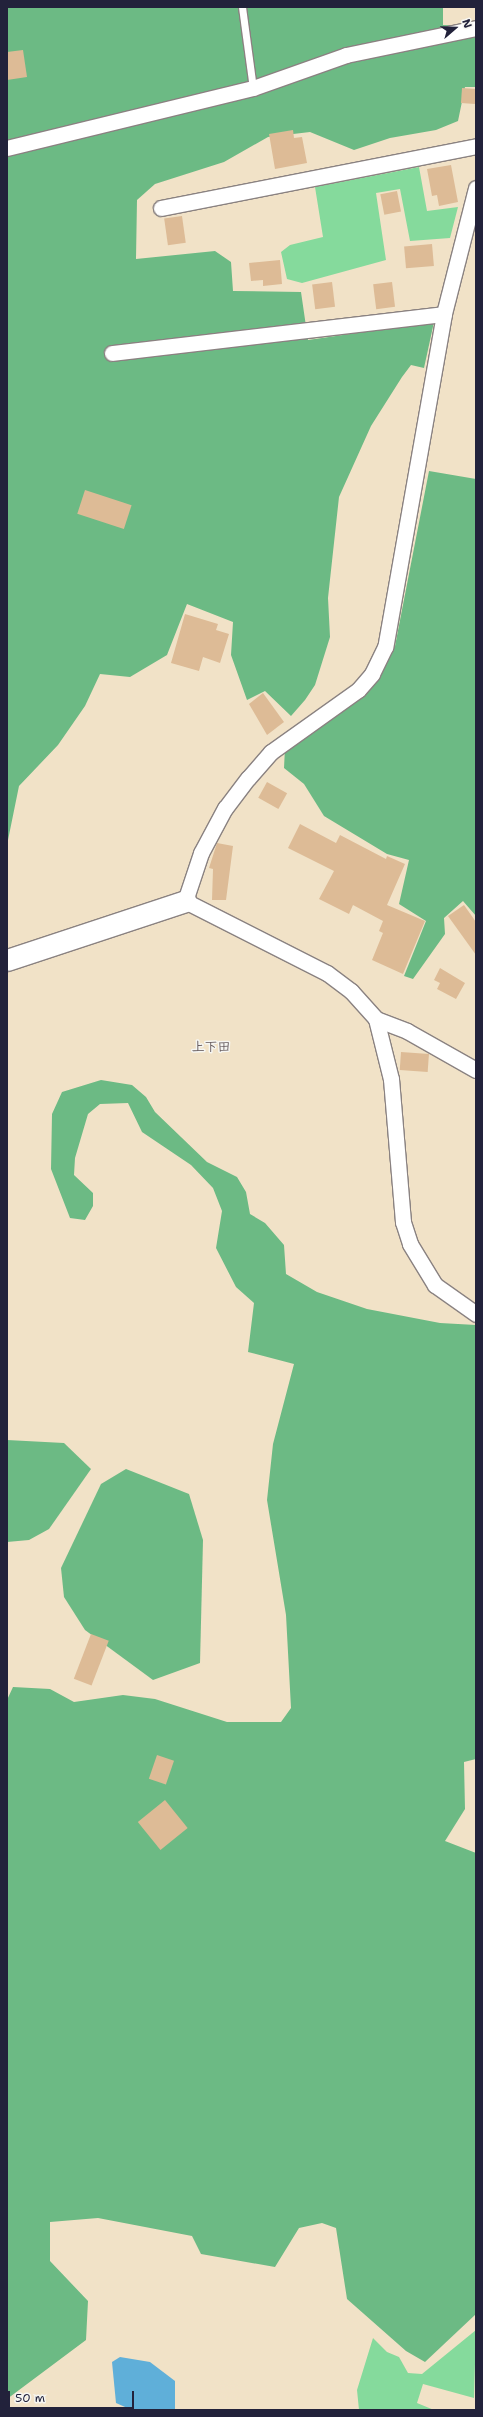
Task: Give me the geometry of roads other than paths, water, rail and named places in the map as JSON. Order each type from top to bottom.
[{"type":"street","points":[[7,148],[253,88],[321,61],[476,28]]},
{"type":"street","points":[[161,208],[476,146]]},
{"type":"street","points":[[185,901],[201,853],[224,808],[271,752],[358,690],[372,674],[385,647],[444,314],[476,188]]},
{"type":"street","points":[[112,353],[444,314]]},
{"type":"street","points":[[7,960],[185,901],[327,973],[351,991],[376,1019],[407,1031],[476,1070]]},
{"type":"street","points":[[376,1019],[391,1079],[403,1222],[410,1244],[435,1285],[476,1314]]},
{"type":"lane","points":[[242,7],[253,88]]},
{"type":"water","points":[[120,2357],[150,2362],[175,2381],[175,2410],[132,2410],[116,2403],[112,2362]]},
{"type":"district","name":"上下田","points":[[211,1047]]}]
